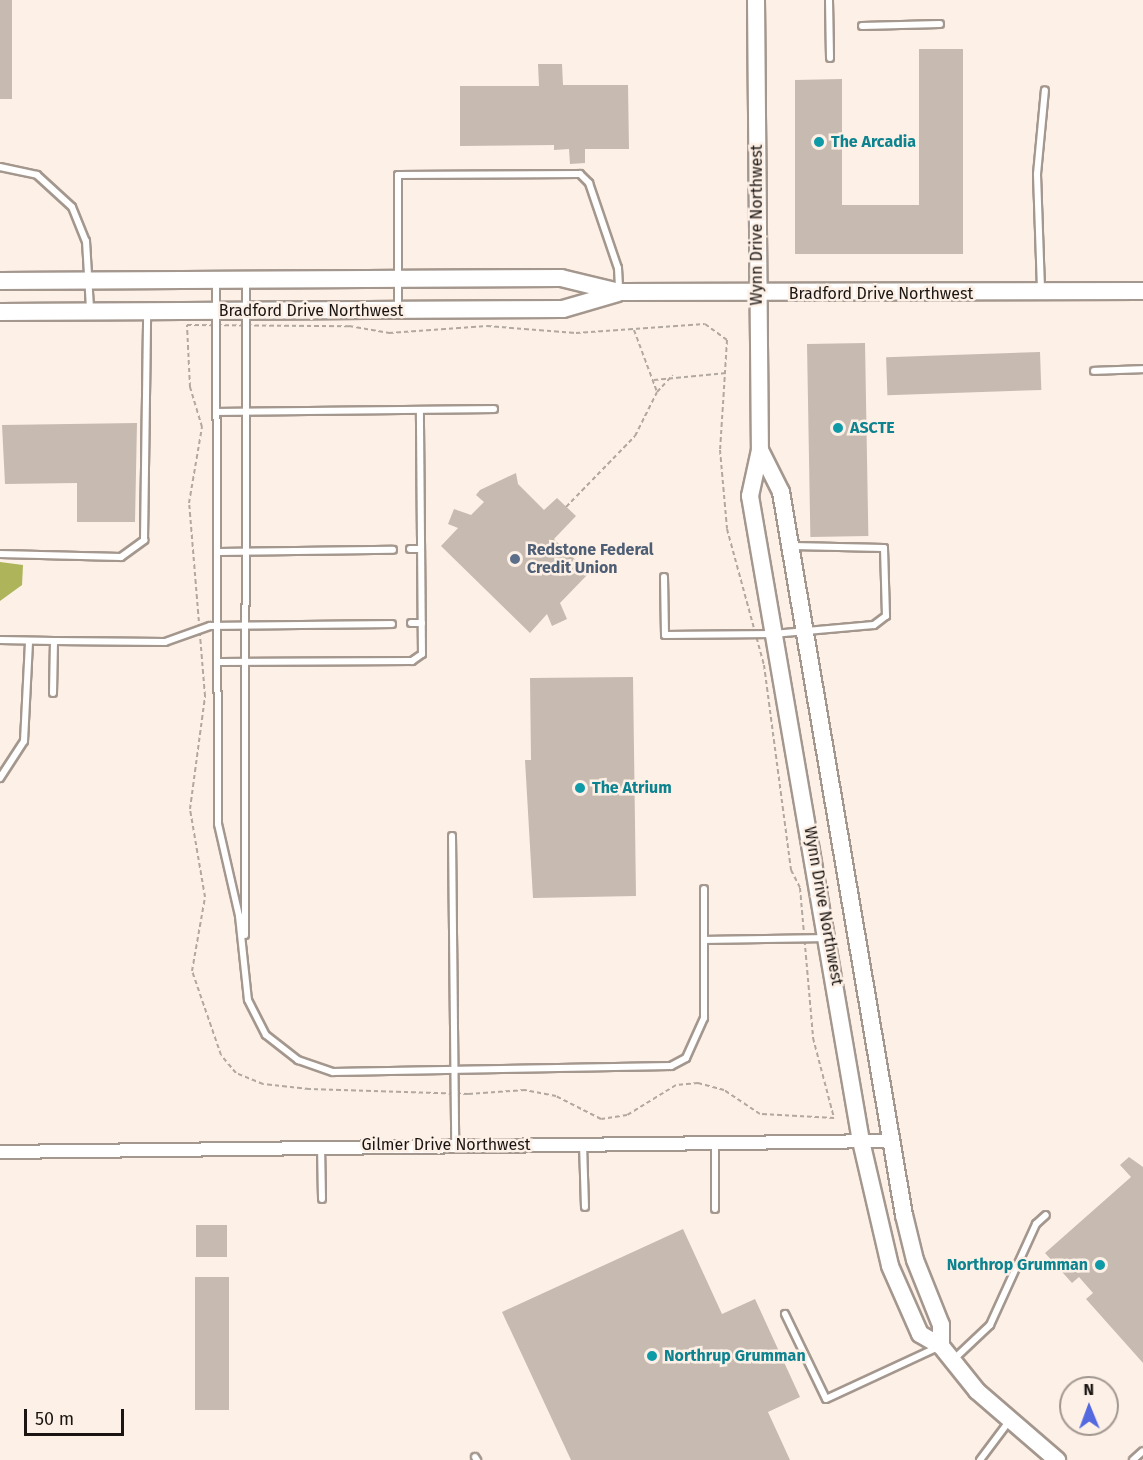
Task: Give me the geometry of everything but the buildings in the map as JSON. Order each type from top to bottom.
[{"type":"street","name":"Wynn Drive Northwest","points":[[756,0],[760,450],[750,496],[829,938],[861,1141],[891,1266],[920,1334],[941,1346],[1010,1420],[1057,1460]]},
{"type":"street","name":"Bradford Drive Northwest","points":[[0,281],[561,278],[619,292],[757,295],[1143,291]]},
{"type":"street","name":"Bradford Drive Northwest","points":[[0,312],[147,312],[246,318],[398,310],[563,309],[619,292]]},
{"type":"street","name":"Wynn Drive Northwest","points":[[760,450],[781,492],[891,1141],[915,1260],[941,1325],[941,1346]]},
{"type":"street","name":"Gilmer Drive Northwest","points":[[0,1152],[321,1146],[891,1141]]},
{"type":"lane","points":[[829,0],[830,58]]},
{"type":"lane","points":[[862,26],[940,24]]},
{"type":"lane","points":[[1042,293],[1037,174],[1045,90]]},
{"type":"lane","points":[[0,167],[37,174],[64,195],[87,242],[90,312]]},
{"type":"lane","points":[[398,310],[398,175],[580,174],[589,183],[618,268],[619,292]]},
{"type":"lane","points":[[216,280],[220,662],[218,824],[243,948],[251,1010],[286,1053],[333,1072],[659,1068],[680,1063],[692,1050],[704,1018],[704,889]]},
{"type":"lane","points":[[243,948],[249,662],[246,280]]},
{"type":"lane","points":[[0,554],[122,557],[144,540],[147,312]]},
{"type":"lane","points":[[1094,371],[1143,369]]},
{"type":"lane","points":[[220,662],[412,661],[422,654],[420,410]]},
{"type":"lane","points":[[217,412],[494,410]]},
{"type":"lane","points":[[664,577],[665,635],[773,634],[881,621],[886,616],[884,548],[789,546]]},
{"type":"lane","points":[[219,552],[393,549]]},
{"type":"lane","points":[[410,549],[421,549]]},
{"type":"lane","points":[[411,623],[422,623]]},
{"type":"lane","points":[[0,640],[165,642],[200,629],[219,626],[392,624]]},
{"type":"lane","points":[[0,778],[24,741],[29,641]]},
{"type":"lane","points":[[53,693],[54,641]]},
{"type":"lane","points":[[452,836],[455,1145]]},
{"type":"lane","points":[[705,940],[829,938]]},
{"type":"lane","points":[[715,1143],[716,1209]]},
{"type":"lane","points":[[583,1144],[585,1207]]},
{"type":"lane","points":[[321,1146],[322,1199]]},
{"type":"lane","points":[[952,1360],[990,1325],[1036,1224],[1046,1215]]},
{"type":"lane","points":[[785,1314],[826,1399],[941,1346]]},
{"type":"lane","points":[[980,1460],[1010,1420]]},
{"type":"lane","points":[[1133,1460],[1143,1451]]},
{"type":"path","points":[[217,318],[246,318],[389,333],[460,326],[576,333],[679,325],[717,328],[727,340],[727,373],[720,450],[727,529],[756,634],[804,938],[813,1038],[834,1118],[760,1114],[724,1090],[698,1083],[676,1085],[614,1119],[587,1114],[543,1092],[455,1093],[263,1084],[236,1073],[220,1055],[192,971],[205,910],[190,820],[205,704],[189,503],[202,427],[190,387],[187,325],[217,318]]},
{"type":"path","points":[[634,330],[657,392]]},
{"type":"path","points":[[654,380],[674,375],[727,373]]},
{"type":"path","points":[[566,507],[635,436],[657,392],[674,375]]},
{"type":"green space","points":[[0,562],[23,565],[22,585],[0,601]]},
{"type":"place","name":"The Arcadia","points":[[819,142]]},
{"type":"place","name":"ASCTE","points":[[838,428]]},
{"type":"place","name":"Redstone Federal Credit Union","points":[[515,559]]},
{"type":"place","name":"The Atrium","points":[[580,788]]},
{"type":"place","name":"Northrop Grumman","points":[[1100,1265]]},
{"type":"place","name":"Northrup Grumman","points":[[652,1356]]}]
